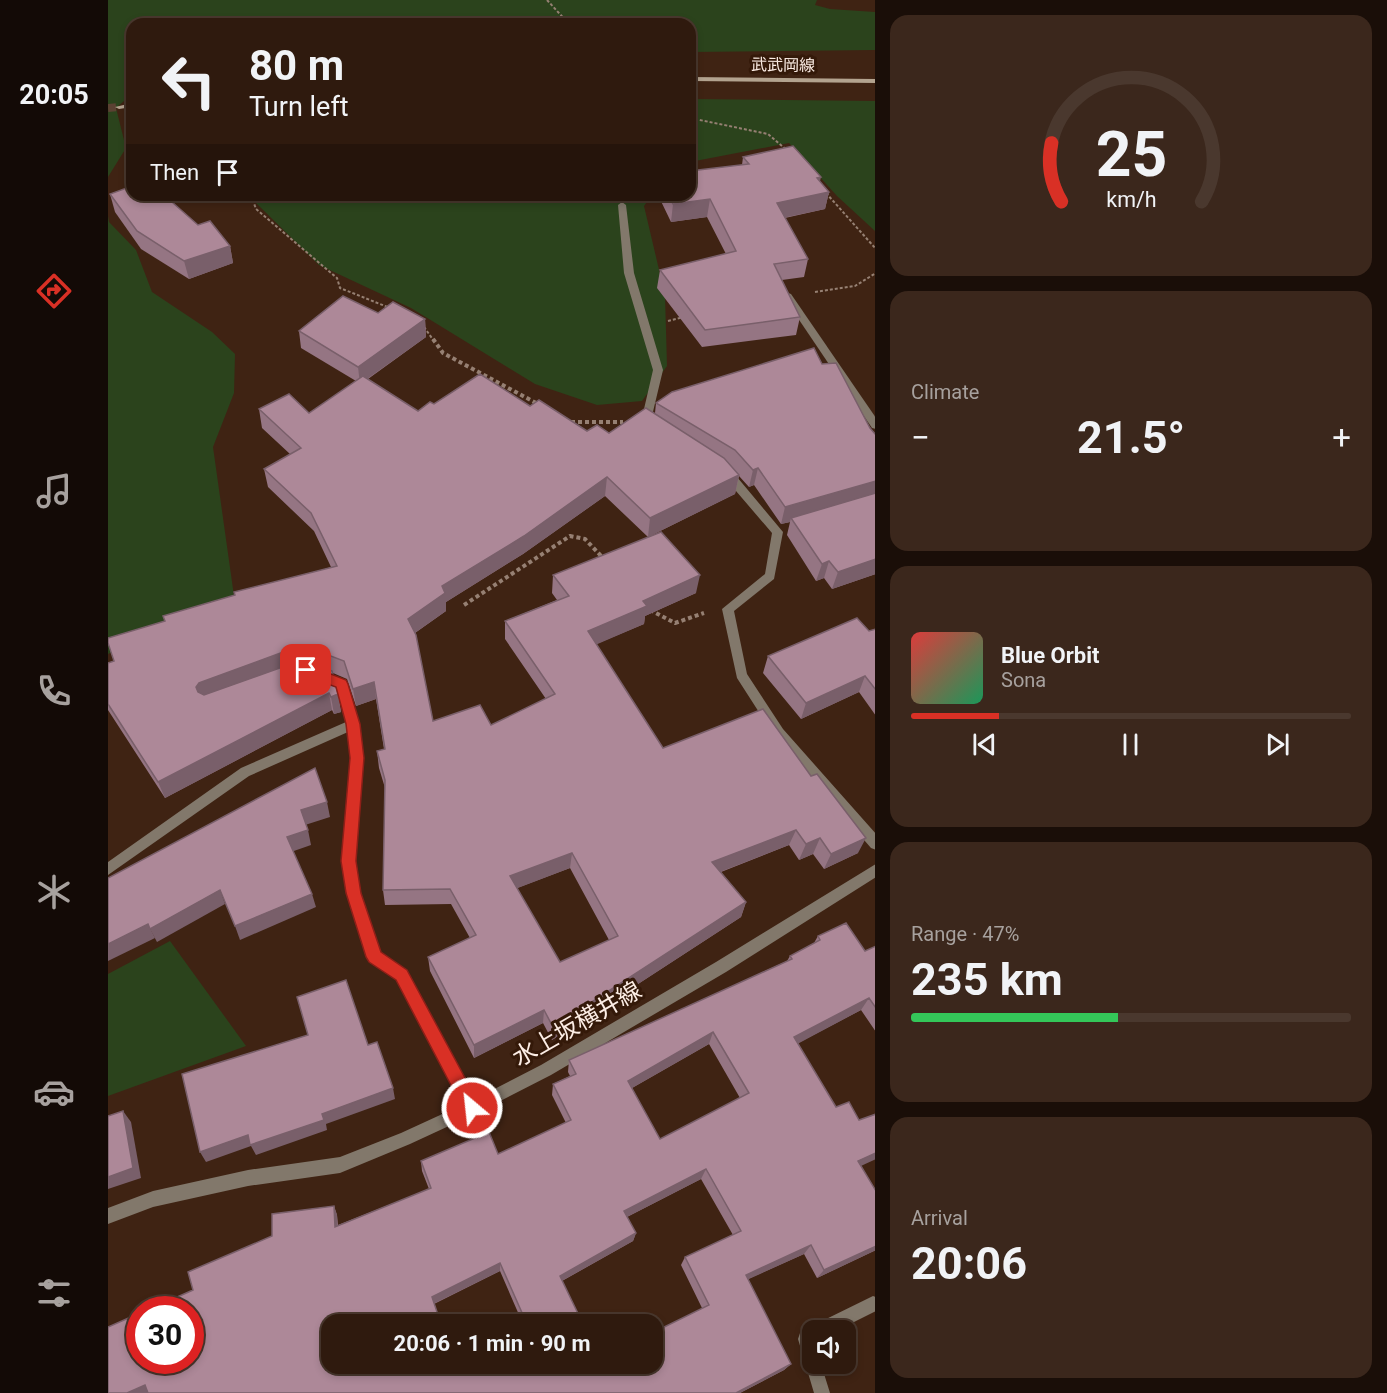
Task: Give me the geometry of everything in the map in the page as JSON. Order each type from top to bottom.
[{"type":"street","name":"武武岡線","points":[[696,79],[875,81]]},
{"type":"street","points":[[119,106],[126,105]]},
{"type":"street","points":[[622,205],[630,273],[658,370],[651,425]]},
{"type":"street","points":[[788,296],[875,425]]},
{"type":"street","points":[[716,466],[726,472],[784,531],[770,576],[728,609],[741,675],[779,733],[875,843]]},
{"type":"street","points":[[306,670],[342,684],[353,724],[357,758],[348,861],[357,904],[374,957],[402,975],[472,1108]]},
{"type":"street","points":[[108,869],[245,772],[353,724]]},
{"type":"street","name":"水上坂横井線","points":[[108,1216],[153,1199],[248,1178],[340,1165],[472,1108],[546,1070],[721,967],[875,871]]},
{"type":"street","points":[[842,1320],[873,1304]]},
{"type":"street","points":[[816,1374],[822,1393]]},
{"type":"path","points":[[547,0],[563,18]]},
{"type":"path","points":[[696,119],[768,134],[790,153]]},
{"type":"path","points":[[821,188],[875,248]]},
{"type":"path","points":[[253,201],[256,209],[337,278],[340,288],[399,312]]},
{"type":"path","points":[[788,296],[855,286],[875,274]]},
{"type":"path","points":[[646,326],[685,317]]},
{"type":"path","points":[[419,320],[443,353],[545,408]]},
{"type":"path","points":[[527,410],[536,404]]},
{"type":"path","points":[[563,418],[572,423],[651,425]]},
{"type":"path","points":[[464,605],[570,536],[580,535],[591,542],[607,562]]},
{"type":"path","points":[[641,604],[675,623],[709,612],[728,609]]},
{"type":"green space","points":[[108,0],[817,0],[815,5],[830,9],[875,12],[875,50],[696,52],[696,18],[126,18],[126,99],[116,108],[126,148],[108,177]]},
{"type":"green space","points":[[696,99],[875,101],[875,231],[837,196],[789,143],[696,161]]},
{"type":"green space","points":[[254,201],[648,201],[644,206],[665,295],[667,366],[642,401],[597,405],[535,384],[411,308],[319,265]]},
{"type":"green space","points":[[108,216],[109,222],[136,250],[152,292],[212,332],[235,354],[234,393],[213,447],[234,596],[108,654]]},
{"type":"green space","points":[[170,941],[246,1046],[108,1096],[108,974]]},
{"type":"building","points":[[793,146],[821,177],[817,178],[829,192],[777,203],[808,259],[774,264],[800,317],[705,330],[660,270],[736,251],[710,199],[696,201],[696,170],[749,164],[743,157]]},
{"type":"building","points":[[126,188],[126,201],[171,201],[198,225],[210,221],[230,246],[184,261],[137,231],[110,194]]},
{"type":"building","points":[[671,201],[695,201],[673,204]]},
{"type":"building","points":[[343,296],[378,313],[393,302],[425,319],[358,367],[299,331]]},
{"type":"building","points":[[814,348],[822,364],[836,363],[875,434],[875,481],[785,507],[758,468],[753,470],[735,450],[656,403],[672,392]]},
{"type":"building","points":[[480,374],[530,406],[539,400],[587,431],[597,425],[609,433],[646,408],[724,458],[739,475],[650,518],[607,477],[524,536],[442,586],[445,593],[408,619],[416,635],[433,721],[480,705],[491,725],[555,694],[505,621],[569,596],[553,575],[661,532],[700,575],[643,601],[647,606],[588,631],[663,748],[763,709],[811,776],[817,774],[866,838],[831,854],[820,838],[806,844],[796,830],[712,862],[746,902],[553,1027],[544,1010],[474,1045],[428,957],[476,935],[450,889],[383,890],[385,780],[377,751],[385,749],[374,682],[353,689],[344,661],[302,645],[199,683],[196,687],[198,692],[204,695],[302,660],[332,671],[338,694],[331,697],[329,693],[158,782],[108,704],[108,663],[114,661],[108,638],[165,621],[163,616],[235,595],[234,592],[337,566],[311,513],[264,469],[301,448],[259,409],[289,394],[309,413],[363,376],[418,411],[430,402],[434,404]],"holes":[[[572,853],[618,936],[560,962],[510,876]]]},
{"type":"building","points":[[875,493],[875,559],[838,572],[829,561],[822,564],[791,518]]},
{"type":"building","points":[[857,618],[869,631],[875,629],[875,689],[865,676],[806,703],[768,656]]},
{"type":"building","points":[[315,768],[327,802],[301,810],[308,830],[287,837],[312,894],[235,926],[220,890],[150,929],[148,924],[108,944],[108,878]]},
{"type":"building","points":[[846,923],[865,951],[875,946],[875,1007],[869,998],[794,1037],[836,1107],[849,1102],[859,1120],[875,1114],[875,1153],[858,1161],[875,1189],[875,1246],[824,1270],[811,1245],[746,1275],[791,1364],[736,1393],[148,1393],[145,1385],[127,1393],[108,1393],[108,1327],[126,1319],[126,1374],[204,1374],[204,1296],[180,1296],[193,1290],[188,1272],[272,1236],[272,1214],[334,1206],[335,1227],[431,1188],[421,1161],[489,1132],[498,1154],[571,1120],[553,1084],[576,1074],[569,1060],[792,959],[790,956],[820,940],[818,936]],"holes":[[[713,1032],[749,1093],[660,1139],[628,1081]],[[706,1169],[741,1231],[685,1257],[709,1305],[663,1328],[663,1374],[321,1374],[321,1314],[438,1314],[432,1297],[500,1263],[523,1314],[578,1314],[560,1276],[636,1233],[624,1211]]]},
{"type":"building","points":[[346,980],[368,1045],[377,1042],[393,1088],[322,1114],[324,1120],[250,1145],[248,1135],[200,1152],[182,1074],[308,1035],[297,997]]},
{"type":"building","points":[[123,1111],[133,1168],[108,1177],[108,1116]]},
{"type":"tunnel","points":[[108,108],[119,107]]},
{"type":"route","points":[[306,670],[342,684],[353,724],[357,758],[348,861],[354,893],[374,957],[402,975],[472,1108]]}]
